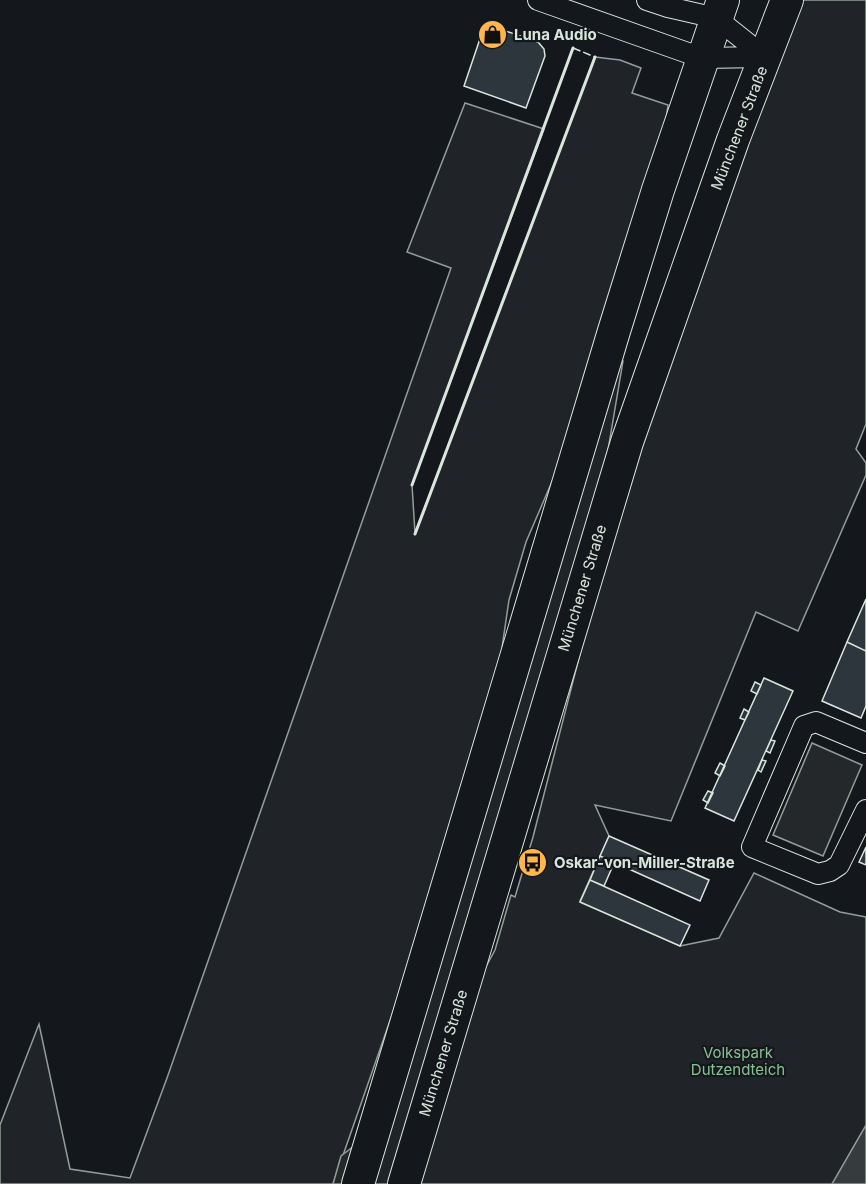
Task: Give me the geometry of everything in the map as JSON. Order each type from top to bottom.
[{"type":"main road","name":"Münchener Straße","points":[[404,1184],[627,442],[687,269],[787,0]]},
{"type":"main road","points":[[358,1184],[614,331],[719,9]]},
{"type":"street","points":[[538,0],[702,58],[765,57]]},
{"type":"street","points":[[647,0],[668,7],[719,9],[765,57]]},
{"type":"street","points":[[866,743],[816,722],[804,726],[752,847],[818,874],[830,871],[839,864],[866,810]]},
{"type":"green space","name":"Volkspark Dutzendteich","points":[[800,0],[866,0],[866,424],[856,449],[866,463],[866,475],[798,631],[756,612],[671,821],[595,805],[609,836],[580,901],[680,946],[719,938],[754,873],[840,912],[866,917],[866,1184],[413,1184],[470,996],[495,950],[511,895],[515,897],[533,837],[624,483]]},
{"type":"green space","points":[[595,57],[620,60],[641,68],[632,93],[668,105],[666,120],[566,449],[526,542],[509,600],[499,668],[400,992],[333,1184],[0,1184],[0,1125],[39,1024],[70,1169],[130,1178],[451,268],[407,252],[465,103],[544,129],[412,485],[415,533]]},
{"type":"green space","points":[[616,359],[623,361],[607,456],[391,1184],[368,1184]]},
{"type":"shaded area","points":[[812,743],[862,765],[823,856],[773,835]]},
{"type":"shaded area","points":[[866,1125],[866,1184],[832,1184]]},
{"type":"shaded area","points":[[354,1146],[342,1184],[333,1184],[341,1156]]},
{"type":"building","points":[[485,24],[538,42],[544,49],[545,56],[526,108],[464,86]]},
{"type":"building","points":[[866,599],[866,651],[847,642]]},
{"type":"building","points":[[847,642],[866,651],[866,706],[861,718],[822,701]]},
{"type":"building","points":[[764,678],[793,691],[734,821],[705,808]]},
{"type":"building","points":[[755,682],[761,685],[757,694],[751,691]]},
{"type":"building","points":[[744,709],[749,712],[745,720],[740,718]]},
{"type":"building","points":[[771,740],[775,741],[770,753],[766,751]]},
{"type":"building","points":[[762,760],[766,761],[761,772],[758,770]]},
{"type":"building","points":[[720,763],[725,766],[720,776],[715,773]]},
{"type":"building","points":[[708,791],[713,793],[708,803],[703,800]]},
{"type":"building","points":[[609,836],[709,880],[700,901],[600,856]]},
{"type":"building","points":[[866,847],[866,865],[859,862]]},
{"type":"building","points":[[600,856],[614,863],[604,886],[590,880]]},
{"type":"building","points":[[590,880],[690,925],[680,946],[580,902]]},
{"type":"fence","points":[[573,48],[595,57]]},
{"type":"wall","points":[[412,485],[573,48]]},
{"type":"wall","points":[[415,534],[595,57]]},
{"type":"place","name":"Luna Audio","points":[[493,34]]},
{"type":"place","name":"Oskar-von-Miller-Straße","points":[[533,862]]}]
